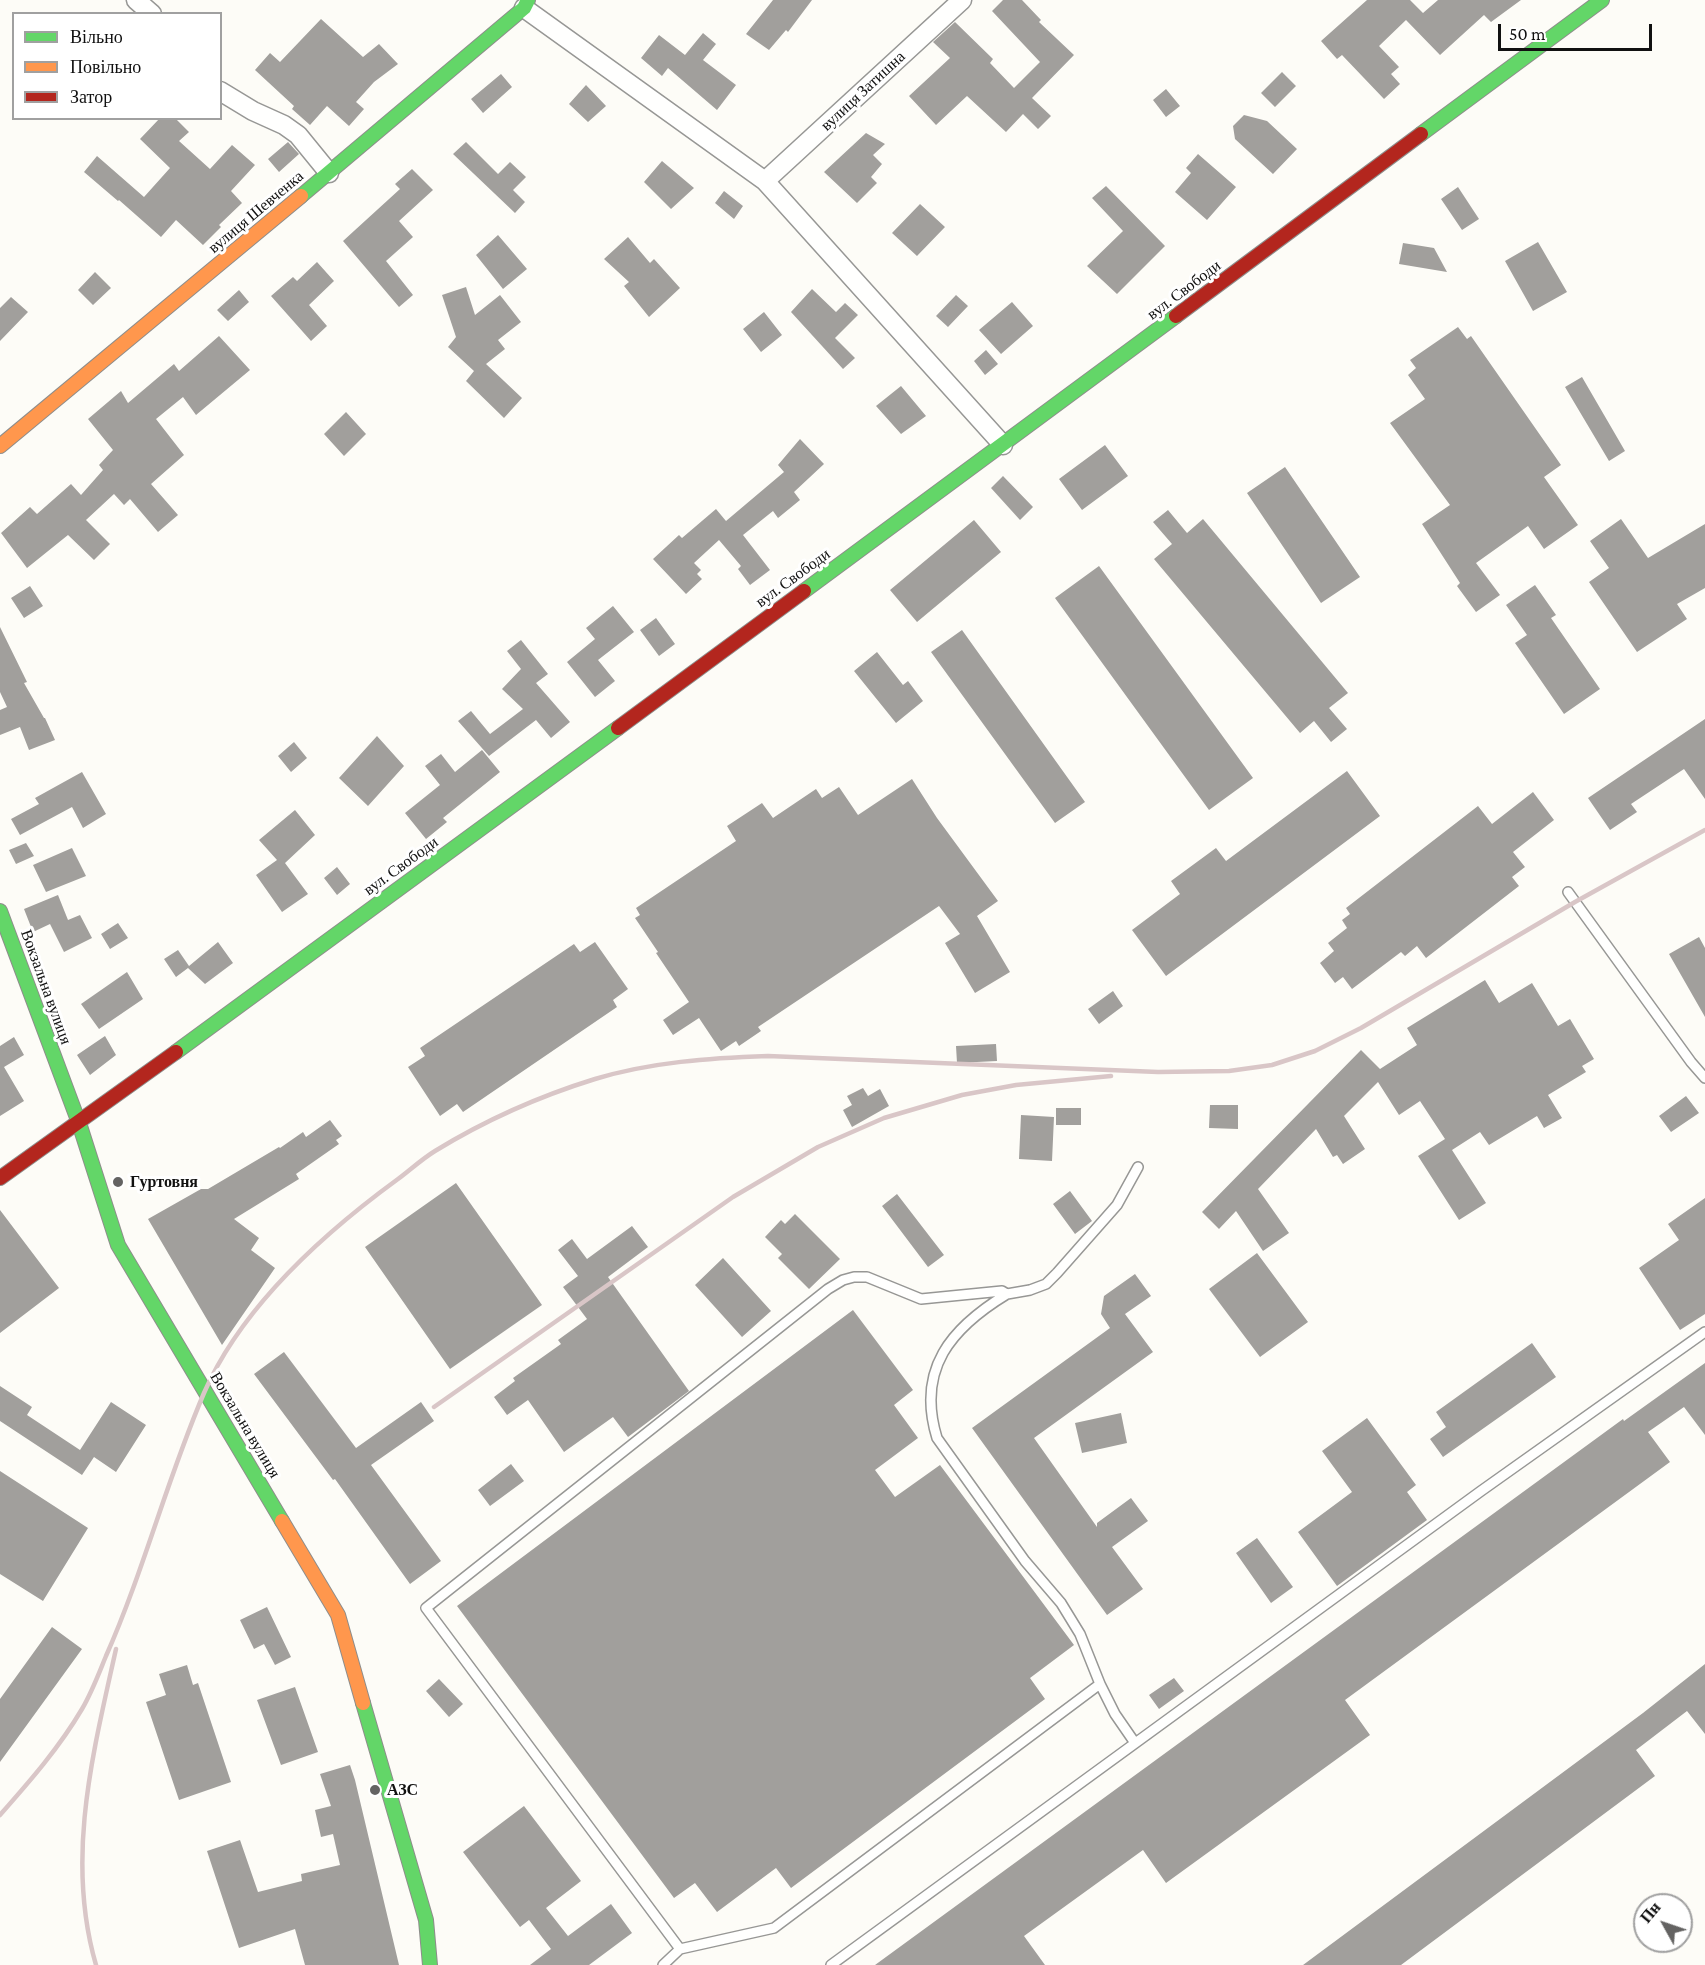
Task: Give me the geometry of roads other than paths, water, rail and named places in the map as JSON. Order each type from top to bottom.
[{"type":"street","points":[[136,0],[150,12]]},
{"type":"street","name":"вулиця Затишна","points":[[765,181],[962,0]]},
{"type":"street","name":"вул. Свободи","points":[[0,1178],[79,1123],[1003,445],[1602,0]]},
{"type":"street","points":[[526,4],[765,181],[1003,445]]},
{"type":"street","name":"вулиця Шевченка","points":[[0,445],[329,173],[526,4]]},
{"type":"street","points":[[222,92],[253,111],[284,124],[298,135],[329,173]]},
{"type":"street","name":"Вокзальна вулиця","points":[[0,911],[9,946],[79,1123],[118,1245],[338,1615],[426,1920],[430,1965]]},
{"type":"lane","points":[[1568,892],[1705,1078]]},
{"type":"lane","points":[[1136,1743],[1115,1714],[1080,1634],[1061,1604],[1025,1561],[936,1438],[932,1421],[932,1380],[948,1343],[965,1323],[985,1307],[1007,1294],[1030,1290],[1046,1284],[1117,1205],[1138,1167]]},
{"type":"lane","points":[[680,1949],[426,1608],[808,1303],[843,1280],[867,1277],[921,1299],[1002,1291],[1007,1294]]},
{"type":"lane","points":[[831,1965],[1481,1491],[1705,1332]]},
{"type":"lane","points":[[663,1965],[680,1949],[774,1928],[1100,1684]]},
{"type":"railway","points":[[0,1815],[54,1751],[89,1696],[120,1624],[178,1458],[204,1393],[240,1331],[287,1274],[342,1223],[425,1157],[473,1129],[554,1093],[595,1079],[659,1065],[703,1060],[768,1056],[1158,1072],[1229,1071],[1272,1065],[1315,1051],[1361,1028],[1575,902],[1705,830]]},
{"type":"railway","points":[[434,1407],[733,1197],[818,1147],[884,1118],[962,1095],[1016,1085],[1111,1076]]},
{"type":"railway","points":[[96,1965],[87,1925],[83,1886],[83,1846],[91,1767],[116,1649]]},
{"type":"place","name":"Гуртовня","points":[[118,1182]]},
{"type":"place","name":"АЗС","points":[[375,1790]]}]
